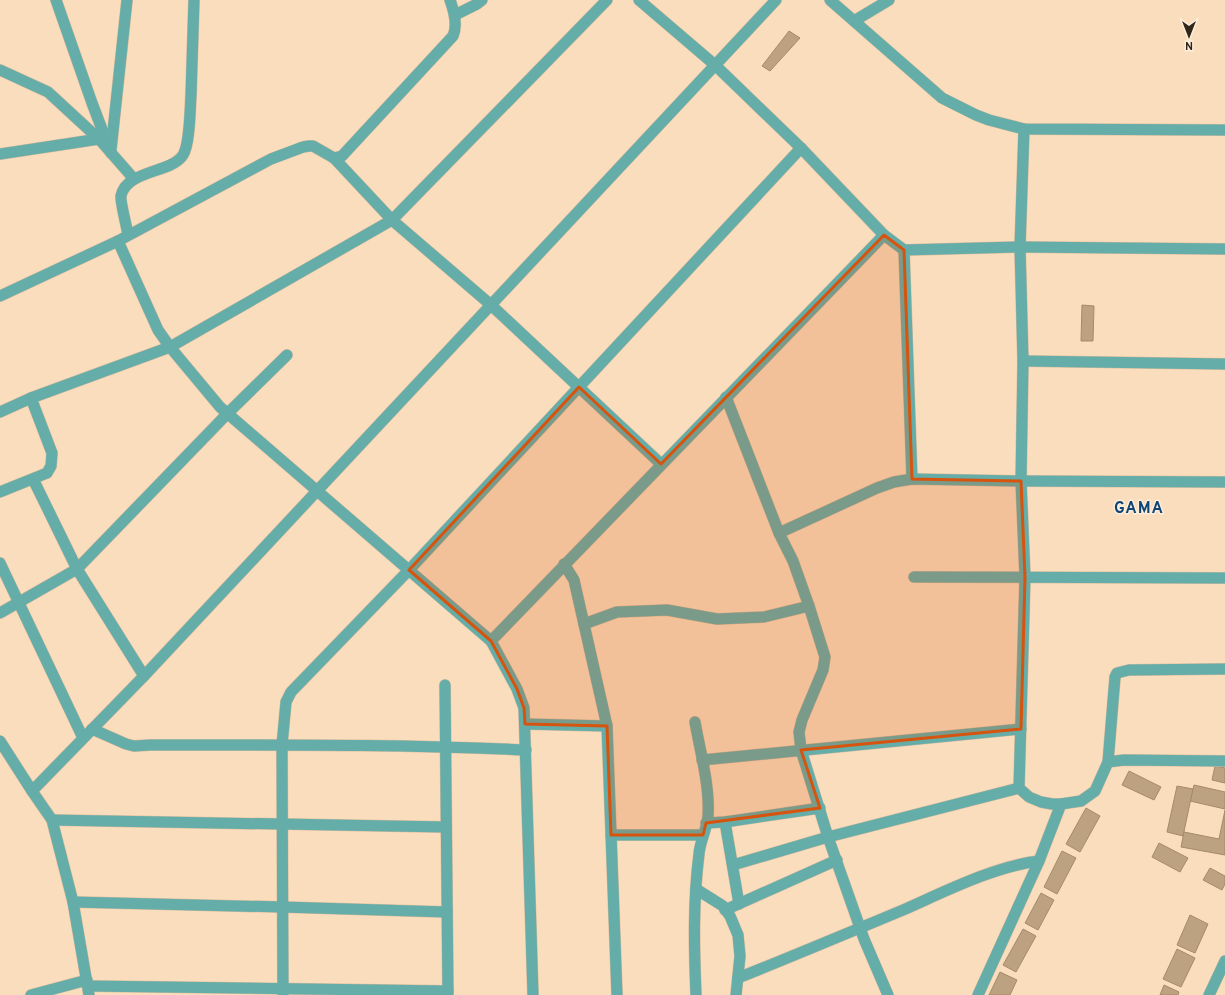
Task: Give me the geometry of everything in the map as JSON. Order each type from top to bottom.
[{"type":"street","points":[[56,0],[111,153]]},
{"type":"street","points":[[111,153],[127,0]]},
{"type":"street","points":[[128,235],[121,196],[126,187],[134,179],[176,162],[183,156],[186,148],[189,126],[194,0]]},
{"type":"street","points":[[334,158],[342,156],[453,36],[455,28],[455,15],[450,0]]},
{"type":"street","points":[[455,15],[482,0]]},
{"type":"street","points":[[0,412],[31,398],[170,347],[392,220],[607,0]]},
{"type":"street","points":[[639,0],[715,65],[800,148],[884,234],[904,250],[1020,247],[1225,249]]},
{"type":"street","points":[[32,791],[144,676],[776,0]]},
{"type":"street","points":[[830,0],[942,98],[989,120],[1024,129],[1225,130]]},
{"type":"street","points":[[854,21],[889,0]]},
{"type":"street","points":[[0,70],[48,92],[99,139],[134,179]]},
{"type":"street","points":[[1024,129],[1020,247],[1023,361],[1021,481],[1025,577],[1019,788],[1029,797],[1041,802],[1062,804],[1081,801],[1095,791],[1108,762],[1115,677],[1117,673],[1129,670],[1225,669]]},
{"type":"street","points":[[0,154],[99,139]]},
{"type":"street","points":[[0,296],[118,241],[272,159],[303,147],[313,146],[334,158],[392,220],[491,305],[661,464]]},
{"type":"street","points":[[283,992],[282,744],[286,702],[291,692],[409,570],[800,148]]},
{"type":"street","points":[[490,641],[884,234]]},
{"type":"street","points":[[118,241],[158,330],[170,347],[220,407],[490,641],[518,688],[524,708],[525,724],[533,995]]},
{"type":"street","points":[[904,250],[912,479]]},
{"type":"street","points":[[0,613],[78,569],[228,413],[287,355]]},
{"type":"street","points":[[1023,361],[1225,364]]},
{"type":"street","points":[[726,397],[779,533],[793,561],[825,657],[823,670],[802,720],[799,732],[801,750],[828,837],[860,928],[888,995]]},
{"type":"street","points":[[0,492],[47,473],[51,466],[52,453],[31,398]]},
{"type":"street","points":[[33,479],[78,569],[144,676]]},
{"type":"street","points":[[779,533],[877,488],[894,482],[912,479],[1225,482]]},
{"type":"street","points":[[0,563],[83,738]]},
{"type":"street","points":[[564,564],[574,580],[607,726],[617,995]]},
{"type":"street","points":[[914,577],[1225,578]]},
{"type":"street","points":[[584,624],[617,612],[667,610],[717,620],[764,617],[809,606]]},
{"type":"street","points":[[31,995],[88,987],[283,992],[448,993],[445,827],[445,685]]},
{"type":"street","points":[[695,722],[708,798],[708,817],[699,852],[696,889],[693,940],[696,995]]},
{"type":"street","points":[[525,724],[607,726]]},
{"type":"street","points":[[92,729],[134,746],[150,744],[282,744],[446,746],[526,750]]},
{"type":"street","points":[[702,760],[1020,729]]},
{"type":"street","points":[[0,741],[52,820],[73,902],[88,987]]},
{"type":"street","points":[[1108,762],[1124,760],[1225,761]]},
{"type":"street","points":[[733,865],[828,837],[1019,788]]},
{"type":"street","points":[[978,995],[1039,861],[1062,804]]},
{"type":"street","points":[[706,823],[725,822],[820,808]]},
{"type":"street","points":[[52,820],[445,827]]},
{"type":"street","points":[[725,822],[739,904]]},
{"type":"street","points":[[611,835],[703,835]]},
{"type":"street","points":[[726,910],[837,860]]},
{"type":"street","points":[[738,978],[1000,870],[1024,863],[1039,861]]},
{"type":"street","points":[[696,889],[723,906],[730,916],[738,935],[740,956],[736,995]]},
{"type":"street","points":[[73,902],[447,912]]},
{"type":"street","points":[[1209,995],[1225,961]]},
{"type":"highlighted area","points":[[884,235],[904,250],[912,479],[1021,481],[1025,577],[1021,729],[801,750],[820,808],[706,823],[703,835],[611,835],[607,726],[525,724],[524,708],[517,689],[491,641],[409,570],[579,387],[661,464]]},
{"type":"building","points":[[789,31],[800,38],[770,71],[762,66]]},
{"type":"building","points":[[1082,305],[1094,306],[1093,341],[1081,341]]},
{"type":"building","points":[[1215,766],[1225,768],[1225,783],[1212,780]]},
{"type":"building","points":[[1129,771],[1161,787],[1154,800],[1122,785]]},
{"type":"building","points":[[1194,785],[1225,792],[1225,809],[1190,801]]},
{"type":"building","points":[[1177,786],[1193,789],[1183,836],[1167,832]]},
{"type":"building","points":[[1086,808],[1100,816],[1080,852],[1066,844]]},
{"type":"building","points":[[1225,810],[1225,855],[1181,847],[1184,832],[1219,839]]},
{"type":"building","points":[[1159,843],[1188,858],[1180,872],[1152,857]]},
{"type":"building","points":[[1062,851],[1076,858],[1057,894],[1044,887]]},
{"type":"building","points":[[1210,868],[1225,876],[1225,884],[1222,890],[1203,880]]},
{"type":"building","points":[[1041,893],[1054,900],[1038,930],[1025,923]]},
{"type":"building","points":[[1190,915],[1208,924],[1195,953],[1177,945]]},
{"type":"building","points":[[1023,929],[1036,936],[1016,972],[1003,965]]},
{"type":"building","points":[[1177,949],[1195,958],[1181,987],[1163,979]]},
{"type":"building","points":[[1000,972],[1017,980],[1010,995],[989,995]]},
{"type":"building","points":[[1164,985],[1179,992],[1178,995],[1160,995]]},
{"type":"district","name":"GAMA","points":[[1139,509]]}]
